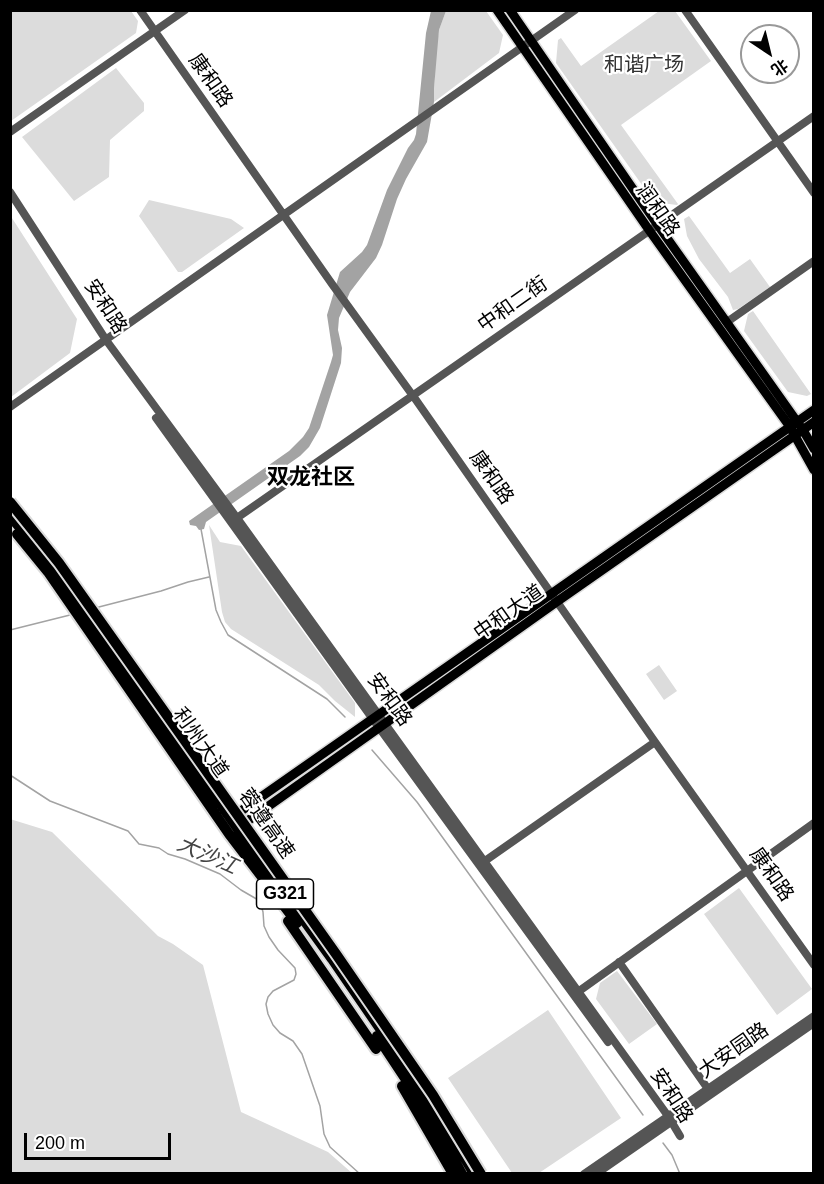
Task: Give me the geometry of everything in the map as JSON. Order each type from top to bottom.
[{"type":"highway","name":"蓉遵高速","points":[[10,502],[59,563],[356,983],[433,1095],[482,1173]]},
{"type":"highway","name":"利州大道","points":[[10,516],[54,568],[72,600]]},
{"type":"highway","name":"利州大道","points":[[10,527],[88,621],[332,959],[440,1116],[474,1173]]},
{"type":"highway","name":"蓉遵高速","points":[[10,536],[46,582],[215,822],[302,939],[404,1089],[453,1173]]},
{"type":"highway","name":"利州大道","points":[[88,621],[229,834],[314,945],[361,1013],[430,1116],[462,1173]]},
{"type":"main road","name":"润和路","points":[[497,10],[796,429]]},
{"type":"main road","name":"润和路","points":[[510,10],[654,229],[727,322],[796,429]]},
{"type":"main road","points":[[796,429],[813,410]]},
{"type":"main road","points":[[796,429],[813,422]]},
{"type":"main road","points":[[796,429],[813,449]]},
{"type":"main road","points":[[796,429],[813,470]]},
{"type":"main road","name":"中和大道","points":[[230,818],[375,716],[555,597],[796,429]]},
{"type":"main road","name":"中和大道","points":[[237,828],[382,725],[555,597]]},
{"type":"street","name":"康和路","points":[[140,10],[813,965]]},
{"type":"street","points":[[10,132],[185,10]]},
{"type":"street","points":[[10,407],[575,10]]},
{"type":"street","points":[[685,10],[813,193]]},
{"type":"street","name":"中和二街","points":[[779,143],[813,116]]},
{"type":"street","name":"中和二街","points":[[235,522],[654,229],[813,122]]},
{"type":"street","name":"安和路","points":[[10,192],[104,341]]},
{"type":"street","name":"安和路","points":[[10,199],[104,341],[668,1120]]},
{"type":"street","points":[[727,322],[813,261]]},
{"type":"street","points":[[482,863],[655,742]]},
{"type":"street","points":[[576,993],[813,823]]},
{"type":"street","points":[[619,962],[708,1089]]},
{"type":"street","name":"大安园路","points":[[584,1173],[668,1120],[708,1089],[813,1016]]},
{"type":"street","points":[[596,1173],[668,1120],[813,1023]]},
{"type":"green space","points":[[11,10],[131,11],[138,21],[136,33],[11,121]]},
{"type":"green space","points":[[446,11],[486,11],[503,35],[499,53],[434,102],[436,50],[439,30]]},
{"type":"green space","name":"和谐广场","points":[[659,11],[675,11],[711,61],[621,125],[677,205],[654,202],[556,63],[558,40],[561,38],[581,66]]},
{"type":"green space","points":[[116,68],[144,103],[144,111],[110,140],[109,177],[74,201],[22,137]]},
{"type":"green space","points":[[149,200],[231,219],[244,228],[182,272],[178,272],[139,216]]},
{"type":"green space","points":[[10,215],[77,319],[70,353],[11,397]]},
{"type":"green space","points":[[689,216],[730,273],[750,259],[770,287],[733,310],[728,297],[699,259],[687,236],[684,219]]},
{"type":"green space","points":[[753,311],[811,394],[807,396],[788,392],[744,331],[748,314]]},
{"type":"green space","points":[[209,525],[220,542],[241,546],[355,703],[355,717],[319,685],[231,629],[225,622]]},
{"type":"green space","points":[[659,665],[677,691],[664,700],[646,674]]},
{"type":"green space","points":[[10,819],[52,832],[158,936],[203,965],[241,1112],[328,1152],[352,1173],[11,1173]]},
{"type":"green space","points":[[739,888],[812,989],[777,1015],[704,914]]},
{"type":"green space","points":[[617,971],[657,1024],[629,1044],[596,999],[600,983]]},
{"type":"green space","points":[[548,1010],[621,1118],[539,1173],[512,1173],[448,1078]]},
{"type":"shaded area","points":[[431,11],[446,11],[439,30],[434,102],[427,142],[397,199],[376,258],[350,292],[339,318],[341,363],[320,428],[309,447],[300,456],[206,522],[204,529],[199,530],[196,526],[190,525],[189,521],[289,451],[309,428],[333,355],[327,315],[340,272],[367,245],[387,190],[416,134],[426,33]]},
{"type":"waterway","points":[[201,529],[216,610],[228,635],[327,699],[345,717]]},
{"type":"waterway","points":[[95,608],[209,577]]},
{"type":"waterway","points":[[10,630],[70,615]]},
{"type":"waterway","points":[[372,750],[417,802],[643,1115]]},
{"type":"waterway","name":"大沙江","points":[[10,775],[50,801],[128,831],[139,844],[159,848],[168,854],[220,874],[260,901],[264,926],[269,937],[295,968],[296,974],[294,980],[273,991],[268,997],[266,1004],[268,1014],[273,1025],[280,1033],[293,1041],[302,1054],[320,1106],[324,1134],[330,1147],[360,1174]]},
{"type":"waterway","points":[[663,1143],[672,1155],[680,1174]]},
{"type":"district","name":"双龙社区","points":[[311,478]]}]
